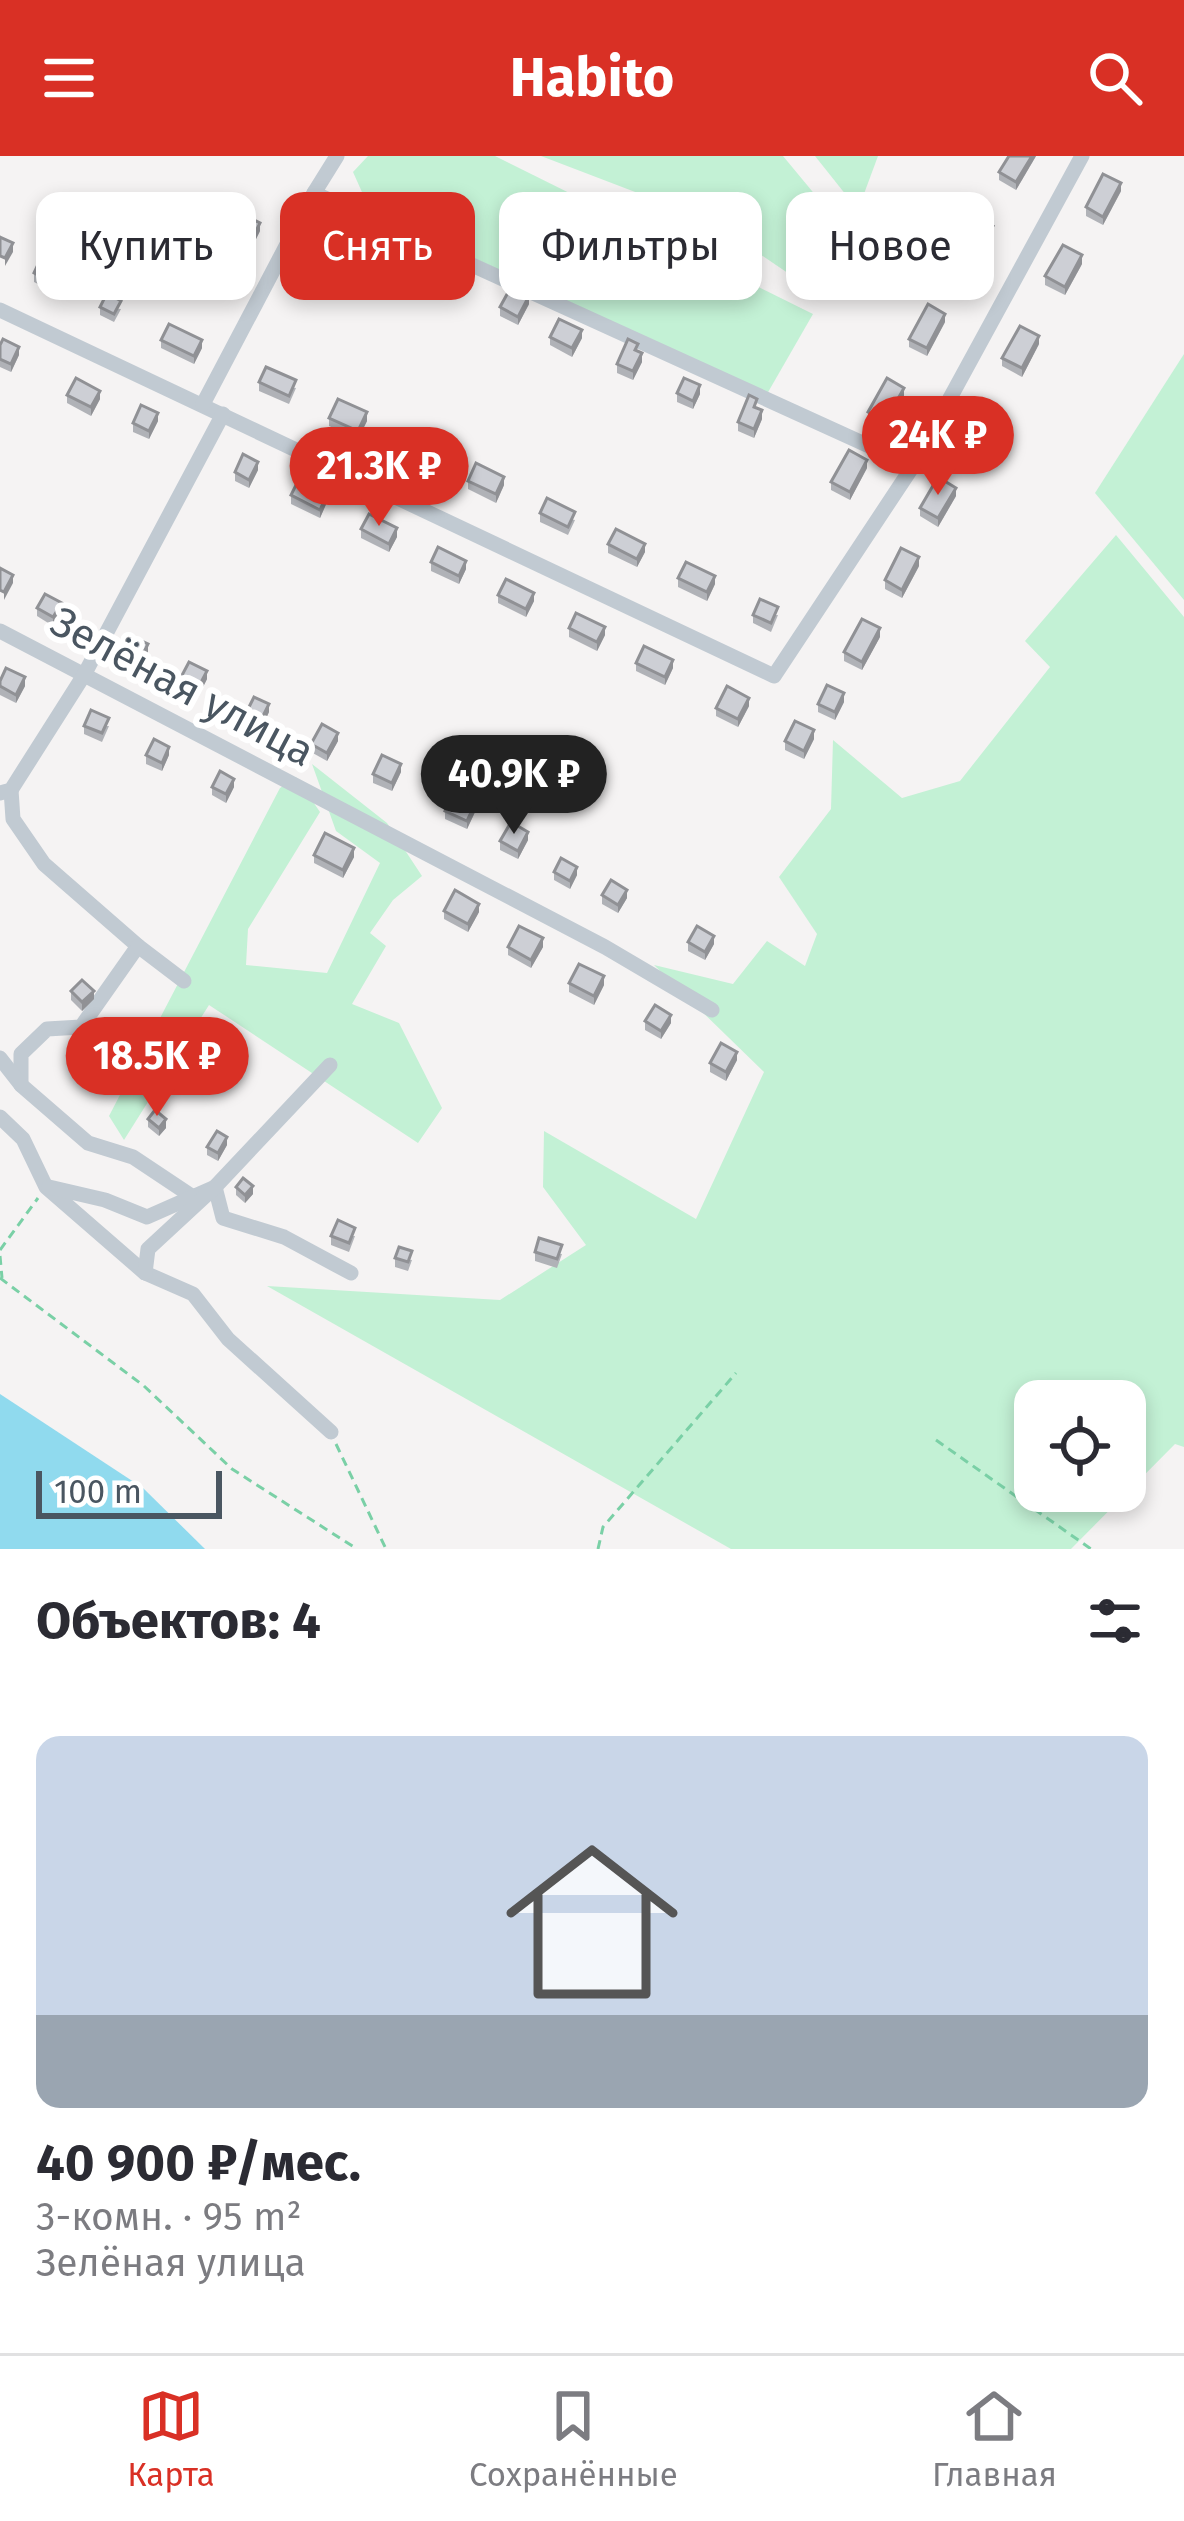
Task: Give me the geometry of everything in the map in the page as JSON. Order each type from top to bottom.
[{"type":"street","points":[[315,192],[337,156]]},
{"type":"street","points":[[0,310],[774,676],[913,466],[1082,156]]},
{"type":"street","points":[[203,404],[280,258]]},
{"type":"street","points":[[475,266],[913,466]]},
{"type":"street","points":[[184,981],[44,864],[13,820],[6,791],[84,675],[223,414]]},
{"type":"street","name":"Зелёная улица","points":[[0,631],[605,947],[712,1010]]},
{"type":"street","points":[[21,1085],[21,1054],[47,1029],[81,1028],[138,946]]},
{"type":"street","points":[[0,1058],[21,1085],[88,1143],[133,1157],[193,1197]]},
{"type":"street","points":[[146,1273],[148,1249],[215,1187],[330,1065]]},
{"type":"street","points":[[0,1117],[23,1139],[46,1187],[146,1273],[193,1294],[228,1339],[331,1432]]},
{"type":"street","points":[[46,1187],[106,1200],[147,1217],[215,1187]]},
{"type":"street","points":[[215,1187],[223,1218],[284,1237],[351,1273]]},
{"type":"path","points":[[46,1187],[0,1253],[1,1279],[144,1386],[232,1468],[358,1549]]},
{"type":"path","points":[[598,1549],[603,1527],[736,1373]]},
{"type":"path","points":[[331,1432],[386,1549]]},
{"type":"path","points":[[936,1441],[1091,1549]]},
{"type":"green space","points":[[368,156],[495,156],[567,192],[499,192],[499,270],[475,259],[475,192],[362,192],[353,172]]},
{"type":"green space","points":[[541,156],[783,156],[813,192],[786,192],[786,272],[762,256],[762,192],[635,192]]},
{"type":"green space","points":[[815,156],[878,156],[865,192],[844,192]]},
{"type":"green space","points":[[762,289],[813,314],[767,394],[564,300],[762,300]]},
{"type":"green space","points":[[1184,354],[1184,600],[1095,493]]},
{"type":"green space","points":[[1116,535],[1184,617],[1184,1447],[1175,1444],[1146,1473],[1146,1380],[1014,1380],[1014,1512],[1108,1512],[1071,1549],[731,1549],[267,1286],[500,1300],[586,1245],[543,1187],[544,1131],[696,1219],[764,1072],[654,965],[733,984],[767,941],[805,966],[817,934],[779,877],[831,809],[833,740],[902,798],[960,781],[1050,667],[1025,641]]},
{"type":"green space","points":[[312,764],[387,823],[422,876],[393,900],[370,933],[386,946],[352,1004],[399,1023],[442,1108],[418,1143],[209,1005],[124,1140],[109,1116],[280,788],[296,777],[320,812],[248,929],[246,965],[327,973],[380,863],[336,831]]},
{"type":"water","points":[[0,1394],[143,1488],[205,1549],[0,1549]]},
{"type":"building","points":[[1009,156],[1032,156],[1016,182],[999,172]]},
{"type":"building","points":[[1103,174],[1121,183],[1103,217],[1086,207]]},
{"type":"building","points":[[0,237],[13,243],[5,258],[0,256]]},
{"type":"building","points":[[1063,245],[1082,255],[1065,287],[1045,276]]},
{"type":"building","points":[[104,300],[121,301],[114,314],[100,307]]},
{"type":"building","points":[[504,300],[527,300],[518,317],[500,307]]},
{"type":"building","points":[[928,304],[945,314],[927,348],[909,339]]},
{"type":"building","points":[[559,319],[582,330],[572,348],[550,337]]},
{"type":"building","points":[[169,324],[202,340],[194,356],[161,340]]},
{"type":"building","points":[[1020,326],[1039,336],[1022,368],[1002,358]]},
{"type":"building","points":[[3,339],[19,347],[11,364],[0,359]]},
{"type":"building","points":[[628,339],[642,353],[633,371],[617,364]]},
{"type":"building","points":[[266,367],[296,380],[289,396],[259,382]]},
{"type":"building","points":[[76,378],[100,391],[91,407],[67,395]]},
{"type":"building","points":[[684,378],[700,385],[693,401],[677,393]]},
{"type":"building","points":[[887,378],[904,388],[885,422],[868,412]]},
{"type":"building","points":[[749,395],[757,399],[754,407],[762,410],[754,429],[738,422]]},
{"type":"building","points":[[338,399],[367,412],[358,431],[329,418]]},
{"type":"building","points":[[141,405],[158,413],[149,431],[133,423]]},
{"type":"building","points":[[976,405],[993,414],[976,444],[960,436]]},
{"type":"building","points":[[409,432],[436,446],[428,461],[401,447]]},
{"type":"building","points":[[849,450],[867,460],[850,492],[831,482]]},
{"type":"building","points":[[243,454],[258,462],[249,480],[235,472]]},
{"type":"building","points":[[476,463],[504,477],[496,494],[468,481]]},
{"type":"building","points":[[938,477],[956,488],[938,518],[920,508]]},
{"type":"building","points":[[299,479],[327,494],[320,510],[291,495]]},
{"type":"building","points":[[547,498],[575,512],[568,527],[540,513]]},
{"type":"building","points":[[369,514],[397,528],[389,544],[361,529]]},
{"type":"building","points":[[616,529],[645,544],[637,559],[608,544]]},
{"type":"building","points":[[438,547],[466,561],[459,576],[431,562]]},
{"type":"building","points":[[901,548],[919,557],[902,590],[885,580]]},
{"type":"building","points":[[686,562],[715,576],[707,592],[678,578]]},
{"type":"building","points":[[0,568],[13,575],[4,592],[0,590]]},
{"type":"building","points":[[506,579],[534,593],[526,609],[498,595]]},
{"type":"building","points":[[45,594],[62,603],[53,617],[37,608]]},
{"type":"building","points":[[760,599],[778,607],[771,623],[753,615]]},
{"type":"building","points":[[576,613],[605,627],[597,642],[569,628]]},
{"type":"building","points":[[862,619],[880,628],[862,662],[844,652]]},
{"type":"building","points":[[129,635],[148,644],[140,660],[121,651]]},
{"type":"building","points":[[644,646],[673,660],[665,677],[636,663]]},
{"type":"building","points":[[189,662],[207,671],[198,688],[180,679]]},
{"type":"building","points":[[6,668],[25,677],[16,695],[0,686]]},
{"type":"building","points":[[827,685],[844,693],[835,712],[818,704]]},
{"type":"building","points":[[727,686],[749,698],[738,719],[716,708]]},
{"type":"building","points":[[254,697],[269,704],[261,720],[246,713]]},
{"type":"building","points":[[91,710],[109,718],[102,733],[84,726]]},
{"type":"building","points":[[795,721],[814,730],[804,751],[785,741]]},
{"type":"building","points":[[322,724],[338,733],[327,753],[311,744]]},
{"type":"building","points":[[154,739],[169,747],[162,763],[146,755]]},
{"type":"building","points":[[382,755],[401,764],[392,783],[373,774]]},
{"type":"building","points":[[220,771],[234,779],[226,794],[212,787]]},
{"type":"building","points":[[452,794],[475,804],[467,821],[445,811]]},
{"type":"building","points":[[511,822],[528,832],[518,851],[500,841]]},
{"type":"building","points":[[325,833],[354,848],[343,870],[314,855]]},
{"type":"building","points":[[561,858],[577,867],[570,881],[554,872]]},
{"type":"building","points":[[611,880],[627,890],[618,905],[602,895]]},
{"type":"building","points":[[455,890],[479,904],[468,924],[444,911]]},
{"type":"building","points":[[519,926],[543,938],[531,960],[508,947]]},
{"type":"building","points":[[697,926],[714,936],[705,952],[688,942]]},
{"type":"building","points":[[579,964],[604,976],[594,996],[569,983]]},
{"type":"building","points":[[82,980],[94,991],[82,1002],[71,991]]},
{"type":"building","points":[[655,1005],[671,1015],[661,1031],[645,1021]]},
{"type":"building","points":[[721,1043],[737,1052],[726,1072],[710,1063]]},
{"type":"building","points":[[155,1110],[166,1119],[159,1128],[148,1119]]},
{"type":"building","points":[[217,1131],[227,1137],[218,1153],[207,1147]]},
{"type":"building","points":[[243,1178],[253,1186],[245,1195],[236,1187]]},
{"type":"building","points":[[338,1220],[355,1228],[349,1243],[331,1236]]},
{"type":"building","points":[[539,1238],[562,1245],[557,1259],[535,1252]]},
{"type":"building","points":[[399,1247],[412,1251],[408,1262],[395,1258]]}]
